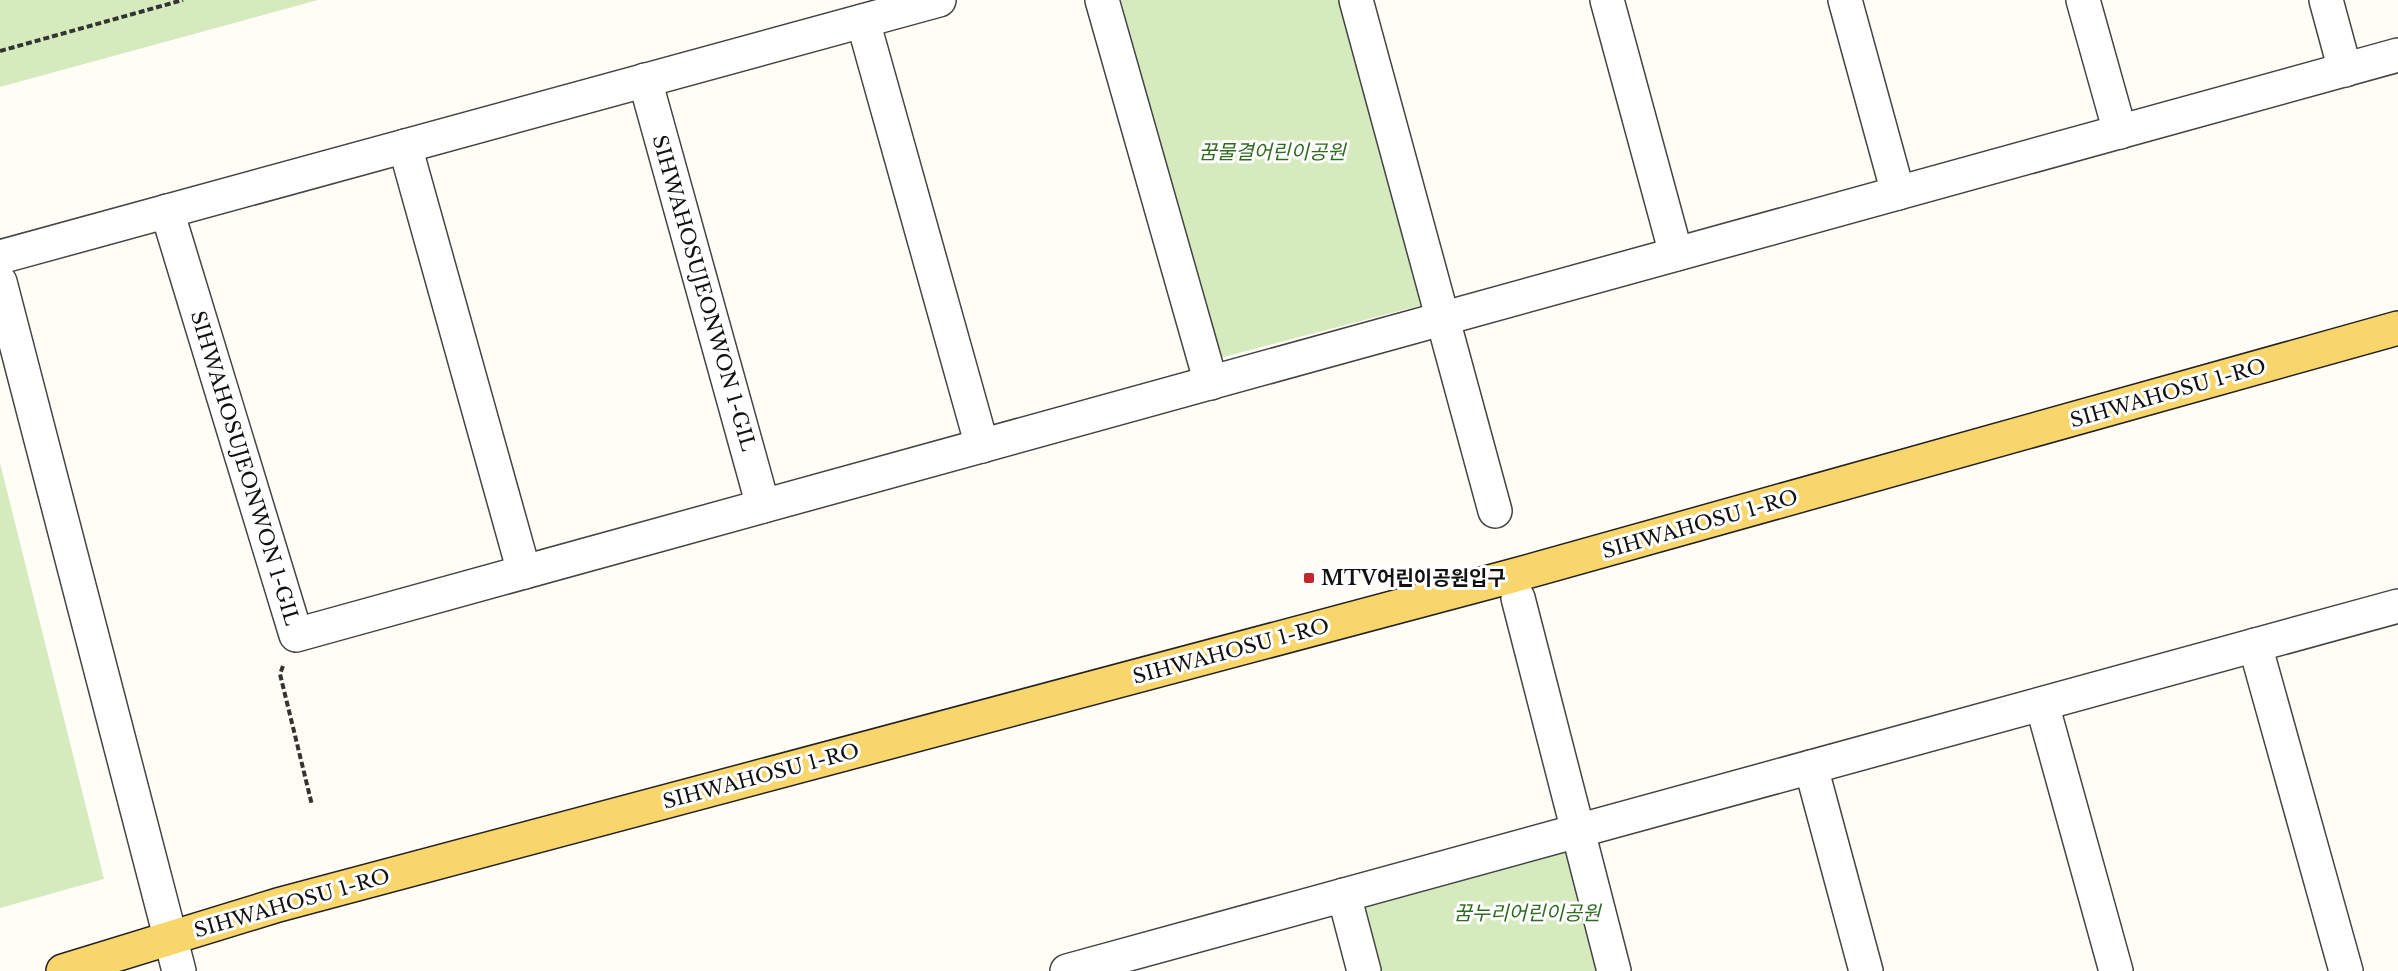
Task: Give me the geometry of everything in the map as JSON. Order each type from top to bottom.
[{"type":"main road","name":"SIHWAHOSU 1-RO","points":[[63,971],[289,902],[1512,576],[2398,328]]},
{"type":"street","points":[[0,257],[939,0]]},
{"type":"street","points":[[1102,0],[1210,382]]},
{"type":"street","points":[[1356,0],[1495,511]]},
{"type":"street","points":[[1607,0],[1676,254]]},
{"type":"street","points":[[1845,0],[1899,193]]},
{"type":"street","points":[[2083,0],[2120,132]]},
{"type":"street","points":[[2326,0],[2345,70]]},
{"type":"street","points":[[863,21],[982,446]]},
{"type":"street","name":"SIHWAHOSUJEONWON 1-GIL","points":[[166,211],[296,635],[2398,56]]},
{"type":"street","name":"SIHWAHOSUJEONWON 1-GIL","points":[[645,80],[763,506]]},
{"type":"street","points":[[405,146],[524,572]]},
{"type":"street","points":[[0,282],[179,971]]},
{"type":"street","points":[[1518,598],[1576,831],[1614,971]]},
{"type":"street","points":[[1067,971],[1126,963],[1344,895],[2398,606]]},
{"type":"street","points":[[2255,645],[2346,971]]},
{"type":"street","points":[[2042,704],[2116,971]]},
{"type":"street","points":[[1811,767],[1866,971]]},
{"type":"street","points":[[1344,895],[1364,971]]},
{"type":"path","points":[[0,51],[183,0]]},
{"type":"path","points":[[296,635],[280,674],[312,805]]},
{"type":"green space","points":[[0,0],[318,0],[0,87]]},
{"type":"green space","name":"꿈물결어린이공원","points":[[1121,0],[1342,0],[1422,305],[1216,359]]},
{"type":"green space","points":[[0,463],[104,879],[0,908]]},
{"type":"green space","name":"꿈누리어린이공원","points":[[1568,840],[1604,971],[1374,971],[1355,901]]},
{"type":"place","name":"MTV어린이공원입구","points":[[1309,578]]}]
